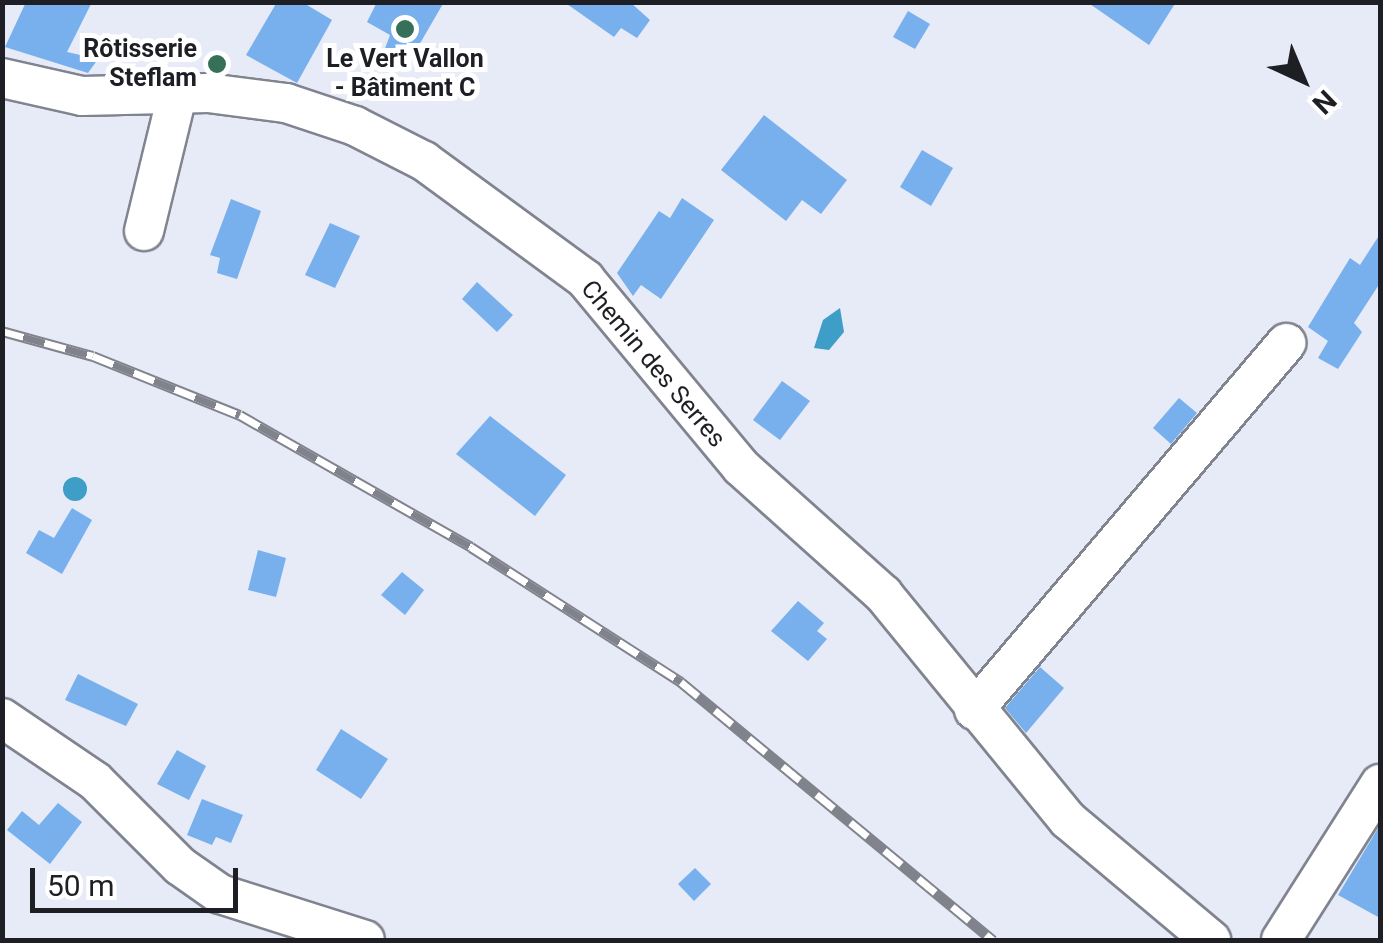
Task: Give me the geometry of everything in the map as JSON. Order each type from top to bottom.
[{"type":"street","name":"Chemin des Serres","points":[[2,78],[82,96],[178,92],[286,103],[386,138],[586,279],[704,429],[853,562],[1068,820],[1211,940]]},
{"type":"street","points":[[144,231],[178,92]]},
{"type":"street","points":[[974,710],[1286,343]]},
{"type":"street","points":[[2,718],[107,791],[196,879],[220,894],[365,940]]},
{"type":"street","points":[[1281,940],[1380,784]]},
{"type":"water","points":[[840,308],[844,332],[829,350],[814,348],[823,320]]},
{"type":"water","points":[[75,477],[84,480],[84,498],[75,501],[66,498],[63,489],[66,480]]},
{"type":"building","points":[[26,2],[92,2],[67,52],[98,59],[88,73],[5,47]]},
{"type":"building","points":[[277,2],[302,2],[332,20],[297,83],[246,55]]},
{"type":"building","name":"Le Vert Vallon - Bâtiment C","points":[[377,2],[444,2],[404,71],[381,59],[390,35],[367,22]]},
{"type":"building","points":[[564,2],[630,2],[650,20],[637,38],[621,28],[614,37]]},
{"type":"building","points":[[1087,2],[1176,2],[1149,45]]},
{"type":"building","points":[[908,11],[930,24],[915,49],[893,37]]},
{"type":"building","name":"Rôtisserie Steflam","points":[[217,50],[229,62],[217,74],[205,62]]},
{"type":"building","points":[[764,115],[847,180],[821,214],[802,200],[786,221],[721,170]]},
{"type":"building","points":[[922,150],[953,168],[931,206],[900,187]]},
{"type":"building","points":[[682,198],[714,220],[661,299],[641,285],[633,296],[617,273],[659,211],[670,218]]},
{"type":"building","points":[[231,199],[261,211],[237,279],[217,273],[220,258],[210,255]]},
{"type":"building","points":[[330,223],[360,236],[335,288],[305,275]]},
{"type":"building","points":[[1380,234],[1380,283],[1354,323],[1362,332],[1338,369],[1318,358],[1328,341],[1308,327],[1350,258],[1360,265]]},
{"type":"building","points":[[477,282],[513,315],[497,332],[462,299]]},
{"type":"building","points":[[782,381],[810,401],[780,440],[753,420]]},
{"type":"building","points":[[1179,398],[1197,413],[1171,444],[1153,428]]},
{"type":"building","points":[[490,416],[566,475],[535,516],[456,454]]},
{"type":"building","points":[[72,508],[92,520],[62,574],[26,553],[39,530],[54,538]]},
{"type":"building","points":[[258,550],[286,558],[276,597],[248,590]]},
{"type":"building","points":[[402,572],[424,590],[405,615],[381,595]]},
{"type":"building","points":[[798,601],[824,623],[817,631],[827,639],[808,661],[771,631]]},
{"type":"building","points":[[1040,667],[1064,688],[1026,733],[1005,708]]},
{"type":"building","points":[[78,674],[138,704],[126,726],[65,700]]},
{"type":"building","points":[[341,729],[388,759],[361,799],[316,770]]},
{"type":"building","points":[[177,750],[206,766],[189,800],[157,784]]},
{"type":"building","points":[[202,799],[243,815],[231,843],[216,837],[212,845],[187,835]]},
{"type":"building","points":[[58,803],[82,822],[50,864],[7,830],[22,811],[39,825]]},
{"type":"building","points":[[1380,825],[1380,918],[1338,895]]},
{"type":"building","points":[[695,868],[711,884],[694,901],[678,884]]},
{"type":"railway","points":[[2,331],[93,356],[240,415],[471,547],[681,682],[993,940]]},
{"type":"place","name":"Le Vert Vallon - Bâtiment C","points":[[405,29]]},
{"type":"place","name":"Rôtisserie Steflam","points":[[217,64]]}]
